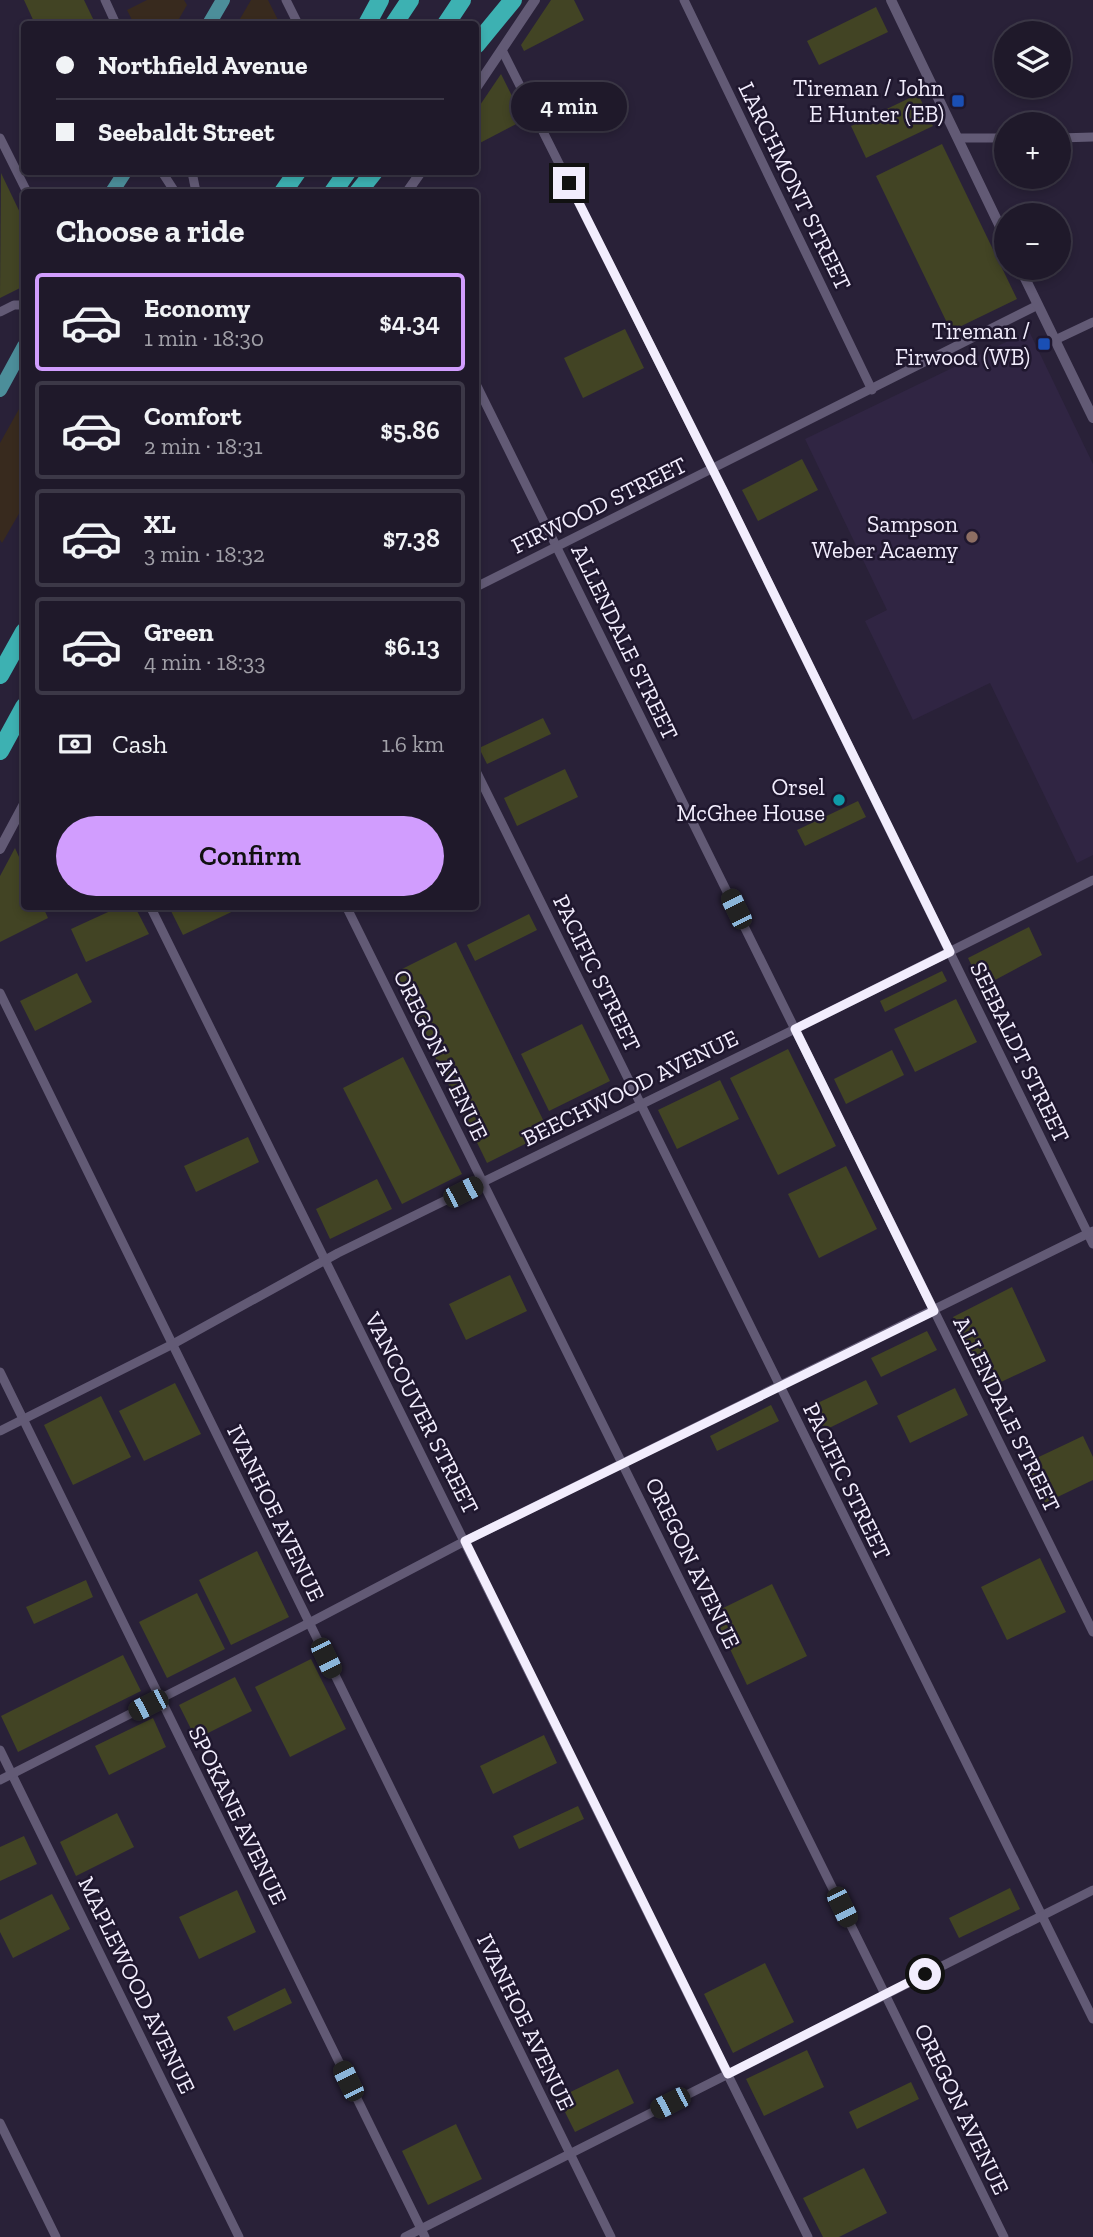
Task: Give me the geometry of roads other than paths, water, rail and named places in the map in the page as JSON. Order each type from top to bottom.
[{"type":"highway","points":[[368,21],[380,0]]},
{"type":"highway","points":[[396,21],[410,0]]},
{"type":"highway","points":[[448,21],[462,0]]},
{"type":"highway","points":[[479,41],[513,0]]},
{"type":"highway","points":[[360,189],[372,175]]},
{"type":"highway","points":[[0,675],[21,637]]},
{"type":"highway","points":[[0,751],[21,712]]},
{"type":"main road","points":[[211,21],[223,0]]},
{"type":"main road","points":[[0,390],[21,352]]},
{"type":"street","points":[[104,0],[114,21]]},
{"type":"street","points":[[286,0],[296,21]]},
{"type":"street","points":[[479,84],[536,0]]},
{"type":"street","name":"LARCHMONT STREET","points":[[684,0],[872,390]]},
{"type":"street","points":[[891,0],[994,214]]},
{"type":"street","name":"SEEBALDT STREET","points":[[502,50],[1091,1233],[1093,1244]]},
{"type":"street","points":[[1071,138],[1093,137]]},
{"type":"street","points":[[0,138],[26,189]]},
{"type":"street","points":[[958,138],[994,138]]},
{"type":"street","points":[[1026,280],[1093,418]]},
{"type":"street","points":[[0,312],[14,305],[21,305]]},
{"type":"street","name":"FIRWOOD STREET","points":[[479,586],[1038,305]]},
{"type":"street","points":[[1055,340],[1093,322]]},
{"type":"street","name":"ALLENDALE STREET","points":[[479,390],[1093,1632]]},
{"type":"street","name":"PACIFIC STREET","points":[[479,777],[1093,2020]]},
{"type":"street","points":[[0,849],[21,810]]},
{"type":"street","name":"BEECHWOOD AVENUE","points":[[0,1431],[173,1344],[324,1260],[1093,880]]},
{"type":"street","name":"VANCOUVER STREET","points":[[152,910],[808,2237]]},
{"type":"street","name":"OREGON AVENUE","points":[[348,910],[1004,2237]]},
{"type":"street","name":"IVANHOE AVENUE","points":[[0,993],[611,2237]]},
{"type":"street","points":[[0,1780],[465,1541],[1091,1233]]},
{"type":"street","name":"SPOKANE AVENUE","points":[[0,1372],[423,2233]]},
{"type":"street","name":"MAPLEWOOD AVENUE","points":[[0,1750],[239,2237]]},
{"type":"street","points":[[405,2237],[423,2233],[570,2153],[1093,1890]]},
{"type":"street","points":[[0,2123],[57,2237]]},
{"type":"place","name":"Tireman / John E Hunter (EB)","points":[[958,101]]},
{"type":"place","name":"Tireman / Firwood (WB)","points":[[1044,344]]},
{"type":"place","name":"Sampson Weber Acaemy","points":[[972,537]]},
{"type":"place","name":"Orsel McGhee House","points":[[839,800]]}]
